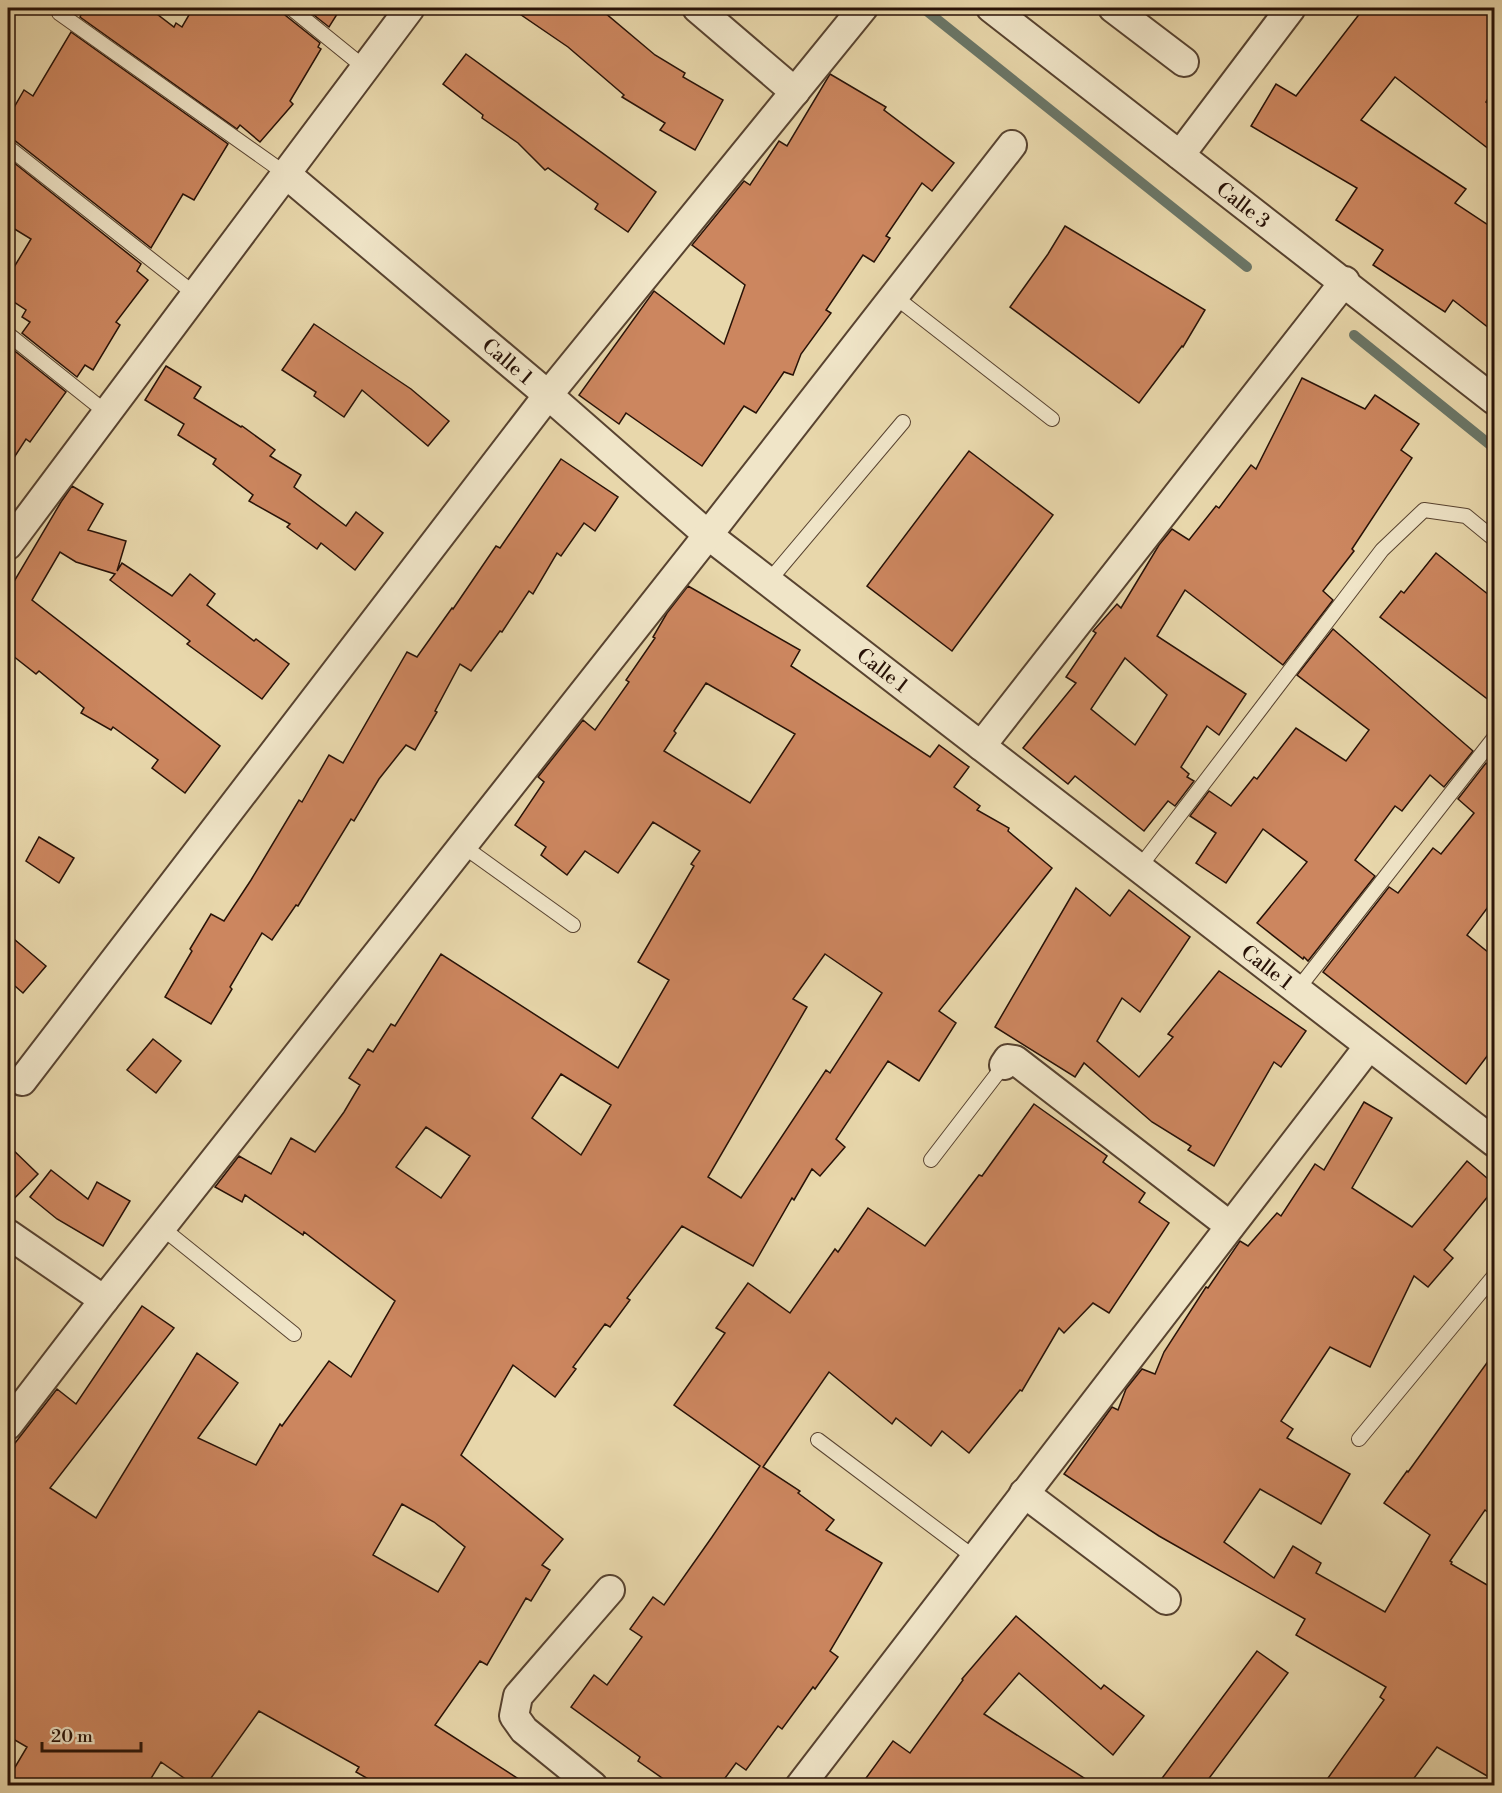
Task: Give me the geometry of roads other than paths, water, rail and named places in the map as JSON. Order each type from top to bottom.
[{"type":"street","points":[[15,530],[196,295],[410,8]]},
{"type":"street","points":[[697,8],[795,92]]},
{"type":"street","points":[[22,1081],[548,395],[863,8]]},
{"type":"street","name":"Calle 3","points":[[991,8],[1345,281],[1494,400]]},
{"type":"street","points":[[1113,8],[1184,62]]},
{"type":"street","points":[[1180,155],[1291,8]]},
{"type":"street","points":[[8,1425],[161,1227],[708,536],[1012,145]]},
{"type":"street","name":"Calle 1","points":[[286,174],[548,395],[708,536],[1369,1046],[1492,1134]]},
{"type":"street","points":[[981,746],[1345,281]]},
{"type":"street","points":[[800,1785],[1369,1046]]},
{"type":"street","points":[[1004,1065],[1008,1059],[1015,1060],[1230,1226]]},
{"type":"street","points":[[8,1234],[104,1300]]},
{"type":"street","points":[[1024,1494],[1166,1600]]},
{"type":"street","points":[[593,1785],[524,1730],[514,1716],[518,1696],[610,1590]]},
{"type":"lane","points":[[291,8],[365,68]]},
{"type":"lane","points":[[58,13],[286,174]]},
{"type":"lane","points":[[8,147],[196,295]]},
{"type":"lane","points":[[894,296],[1052,418]]},
{"type":"lane","points":[[8,334],[106,413]]},
{"type":"lane","points":[[768,582],[903,422]]},
{"type":"lane","points":[[1139,868],[1382,550],[1424,510],[1466,516],[1494,539]]},
{"type":"lane","points":[[1296,990],[1494,738]]},
{"type":"lane","points":[[463,846],[573,925]]},
{"type":"lane","points":[[931,1160],[1004,1065]]},
{"type":"lane","points":[[161,1227],[294,1334]]},
{"type":"lane","points":[[1359,1439],[1494,1276]]},
{"type":"lane","points":[[818,1440],[975,1558]]},
{"type":"waterway","points":[[923,8],[1247,267]]},
{"type":"waterway","points":[[1354,335],[1494,448]]}]
